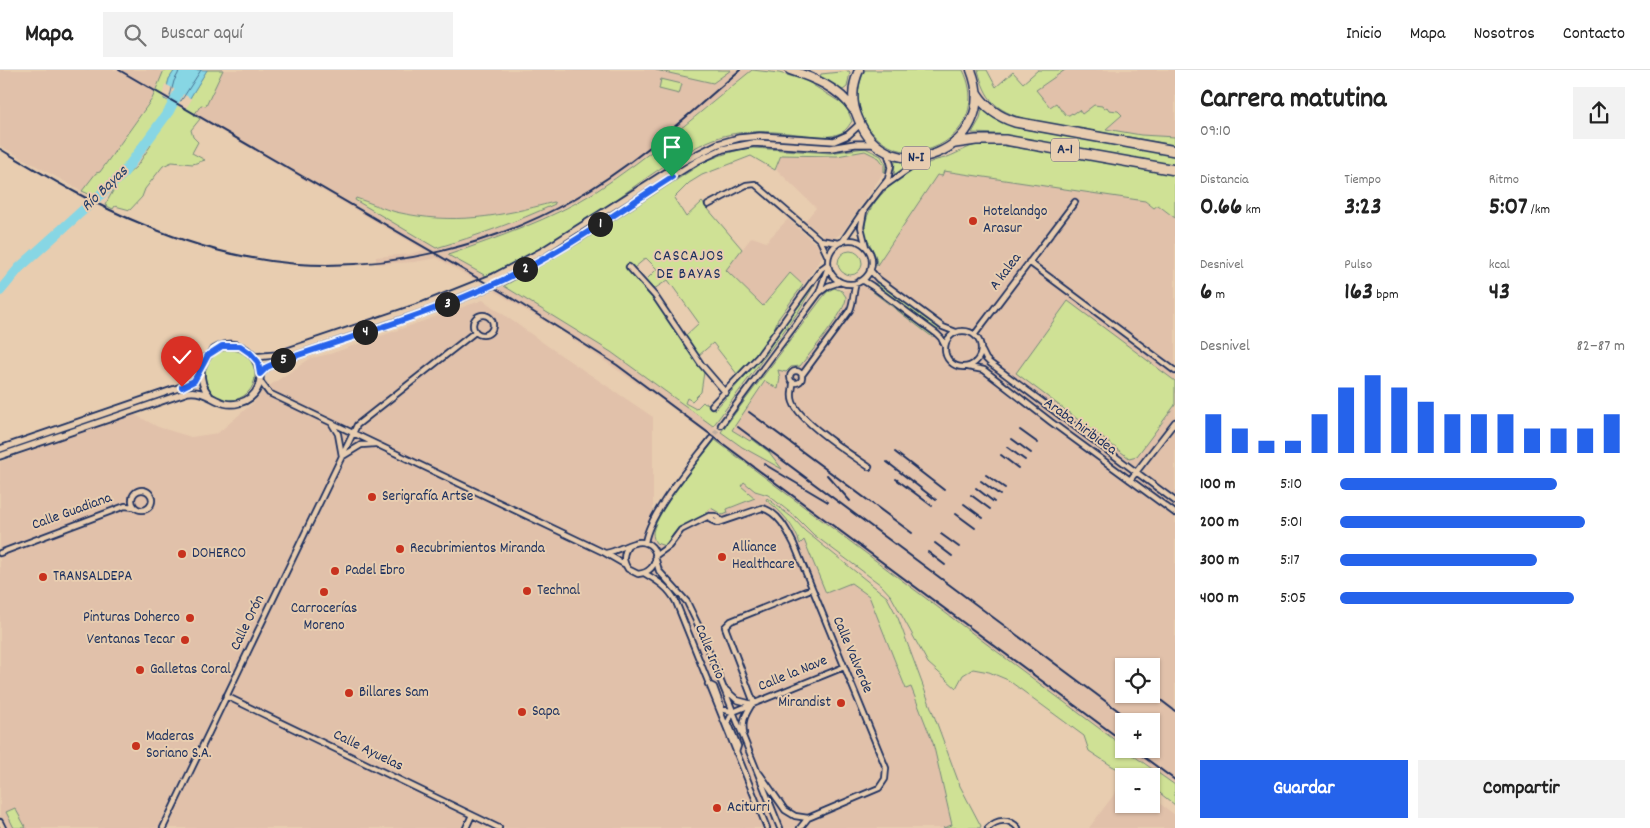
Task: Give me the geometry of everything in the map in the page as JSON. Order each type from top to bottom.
[{"type":"highway","name":"N-I","points":[[790,70],[809,76],[833,89],[848,102],[860,124],[876,144],[899,156],[913,158],[937,154],[956,143],[970,126],[974,116],[977,94],[972,70]]},
{"type":"highway","name":"N-I","points":[[855,112],[853,89],[859,70]]},
{"type":"highway","name":"A-1","points":[[977,94],[982,102],[998,115],[1015,122],[1175,151]]},
{"type":"highway","name":"A-1","points":[[956,143],[976,140],[1005,140],[1175,170]]},
{"type":"street","points":[[254,357],[276,355],[424,305],[494,277],[556,243],[684,161],[718,144],[739,138],[760,136],[834,141],[848,135],[860,124]]},
{"type":"street","points":[[260,374],[267,367],[278,362],[447,304],[510,277],[562,248],[693,163],[723,149],[754,143],[831,148],[855,144],[876,144]]},
{"type":"street","points":[[828,258],[834,246],[841,242],[882,188],[891,172],[887,151]]},
{"type":"street","points":[[882,188],[926,157]]},
{"type":"street","points":[[708,206],[746,185],[755,184],[820,240],[828,258],[828,265],[819,293]]},
{"type":"street","name":"A kalea","points":[[974,334],[1075,202]]},
{"type":"street","points":[[864,210],[861,233],[871,259],[870,270],[858,282],[850,310],[806,369],[800,373],[792,372],[790,376],[794,385],[792,400],[800,413],[868,467]]},
{"type":"street","points":[[820,240],[855,241],[866,248]]},
{"type":"street","points":[[1029,262],[1175,371]]},
{"type":"street","points":[[828,265],[831,274],[853,295]]},
{"type":"street","points":[[712,406],[758,357],[817,275],[828,265]]},
{"type":"street","points":[[629,267],[655,296],[701,364],[726,392]]},
{"type":"street","points":[[721,425],[819,293],[828,286],[841,282],[864,281],[872,286],[937,334],[941,338],[947,356],[953,364],[968,367],[977,361],[982,351],[979,339],[974,334],[965,331],[956,332],[943,327],[878,279],[870,270]]},
{"type":"street","points":[[485,315],[490,319],[493,325],[489,333],[480,335],[475,332],[472,325],[475,318],[485,315]]},
{"type":"street","name":"Calle Orón","points":[[164,828],[353,433],[362,420],[475,332]]},
{"type":"street","points":[[945,347],[947,341],[956,332]]},
{"type":"street","points":[[0,449],[185,386],[194,381],[208,355],[222,346],[240,346],[246,349],[254,357],[260,374],[260,381],[254,393],[245,401],[233,405],[220,403],[200,392],[188,392],[0,456]]},
{"type":"street","name":"Araba hiribidea","points":[[982,351],[986,359],[1175,501]]},
{"type":"street","name":"Araba hiribidea","points":[[968,367],[984,370],[1175,513]]},
{"type":"street","points":[[201,371],[204,389],[210,396]]},
{"type":"street","points":[[794,385],[802,380],[800,373]]},
{"type":"street","points":[[260,381],[269,393]]},
{"type":"street","points":[[254,393],[269,393],[331,422],[604,553],[624,564],[632,573],[644,573],[654,566],[655,558],[652,548],[646,543],[634,542],[618,550],[604,553]]},
{"type":"street","points":[[331,422],[338,434],[342,456],[361,445],[376,444]]},
{"type":"street","points":[[1130,480],[1175,422]]},
{"type":"street","points":[[646,543],[649,530],[666,500],[711,438]]},
{"type":"street","points":[[142,489],[148,491],[152,497],[152,504],[147,509],[140,510],[134,506],[132,499],[134,493],[142,489]]},
{"type":"street","name":"Calle Guadiana","points":[[125,506],[132,499]]},
{"type":"street","name":"Calle Guadiana","points":[[0,552],[125,506],[134,506]]},
{"type":"street","name":"Calle Valverde","points":[[655,558],[670,546],[681,530],[709,516],[715,516],[722,521],[756,509],[765,509],[777,518],[788,533],[886,768],[886,779],[880,788],[808,818],[800,828]]},
{"type":"street","points":[[624,564],[623,557],[629,545]]},
{"type":"street","name":"Calle Ircio","points":[[655,558],[660,571],[683,596],[691,610],[780,828]]},
{"type":"street","name":"Calle Ircio","points":[[644,573],[660,582],[673,596],[767,828]]},
{"type":"street","points":[[753,704],[725,630],[726,625],[731,621],[812,588]]},
{"type":"street","name":"Calle la Nave","points":[[733,712],[844,667]]},
{"type":"street","points":[[708,684],[714,687],[722,709],[733,712]]},
{"type":"street","points":[[723,687],[737,700],[753,704]]},
{"type":"street","name":"Calle Ayuelas","points":[[226,696],[499,828]]},
{"type":"street","name":"Calle la Nave","points":[[745,739],[742,723],[753,704]]},
{"type":"street","name":"Calle Ircio","points":[[733,712],[728,722],[738,746],[736,752]]},
{"type":"street","points":[[757,770],[785,810],[795,816],[808,818]]},
{"type":"street","points":[[466,828],[472,815]]},
{"type":"street","points":[[988,828],[992,824],[1004,820],[1018,828]]},
{"type":"street","points":[[0,822],[3,828]]},
{"type":"shaded area","points":[[0,70],[158,70],[163,73],[151,99],[100,172],[96,173],[82,191],[0,146]]},
{"type":"shaded area","points":[[223,70],[656,70],[713,83],[731,70],[752,70],[635,164],[594,192],[535,223],[449,256],[486,276],[475,280],[437,258],[414,262],[376,264],[376,257],[410,254],[424,250],[194,115],[201,105],[206,105]],"holes":[[[357,198],[395,212],[436,218],[473,219],[512,213],[526,217],[487,233],[436,248],[355,200]]]},
{"type":"shaded area","points":[[1065,70],[1175,70],[1175,137],[1141,135],[1105,129],[1122,115],[1118,111],[1104,109],[1069,115],[1050,107],[1036,90]]},
{"type":"shaded area","points":[[865,150],[879,158],[884,166],[884,172],[842,233],[834,238],[826,238],[805,221],[816,208],[776,169],[780,155],[837,156]]},
{"type":"shaded area","points":[[944,171],[1145,201],[1154,208],[1158,205],[1175,218],[1175,785],[1160,774],[1160,768],[1152,768],[1138,758],[1160,758],[1160,713],[1115,713],[1115,740],[671,407],[567,335],[494,291],[504,286],[567,323],[611,352],[742,447],[760,447],[752,439],[750,441],[732,430],[766,381],[778,369],[800,365],[845,306],[845,293],[842,291],[861,285],[866,286],[877,269],[877,265],[937,175],[942,176]]},
{"type":"shaded area","points":[[788,219],[819,247],[822,257],[803,285],[790,273],[763,307],[725,270],[752,237],[766,242]]},
{"type":"shaded area","points":[[483,300],[653,417],[653,539],[670,540],[675,532],[712,508],[726,509],[754,498],[741,486],[744,482],[767,498],[766,500],[787,519],[800,544],[804,540],[869,596],[905,688],[911,686],[933,743],[952,825],[943,828],[0,828],[0,462],[132,413],[158,427],[191,437],[218,433],[254,402],[263,390],[311,358],[330,354]]},
{"type":"shaded area","points":[[1115,793],[1115,813],[1160,813],[1160,804],[1175,815],[1175,828],[1089,828]]},
{"type":"green space","points":[[164,70],[175,70],[169,79],[164,99],[185,106],[207,70],[223,70],[206,106],[201,105],[194,115],[200,119],[191,130],[193,137],[198,142],[192,153],[205,160],[193,164],[172,162],[163,166],[145,189],[142,197],[130,210],[115,206],[113,209],[105,205],[117,184],[137,166],[151,145],[146,143],[117,176],[93,196],[82,191],[96,173],[100,172],[152,99]]},
{"type":"green space","points":[[656,70],[731,70],[713,83]]},
{"type":"green space","points":[[752,70],[779,73],[805,80],[846,106],[852,121],[843,132],[828,136],[755,132],[734,134],[714,139],[685,153],[559,237],[486,276],[448,255],[505,235],[560,211],[595,192],[656,148]]},
{"type":"green space","points":[[865,70],[963,70],[970,95],[966,116],[955,134],[938,146],[918,151],[897,149],[878,139],[863,118],[858,94]]},
{"type":"green space","points":[[978,70],[987,70],[996,87],[1013,72],[1023,83],[1038,70],[1065,70],[1036,90],[1050,107],[1056,103],[1066,115],[1069,115],[1079,110],[1082,114],[1094,105],[1102,106],[1104,109],[1107,107],[1109,110],[1118,111],[1122,115],[1106,129],[1141,135],[1175,137],[1175,145],[1015,116],[999,107],[988,96]]},
{"type":"green space","points":[[849,71],[847,87],[843,90],[820,77],[821,74]]},
{"type":"green space","points":[[661,79],[682,84],[679,94],[659,89]]},
{"type":"green space","points":[[982,109],[995,119],[1018,128],[1175,155],[1175,165],[1000,134],[972,133],[980,119]]},
{"type":"green space","points":[[989,143],[1175,174],[1175,218],[1158,205],[1154,208],[1145,201],[944,171],[942,176],[937,175],[877,265],[875,255],[866,236],[865,226],[873,205],[880,196],[899,179],[921,166],[970,147]]},
{"type":"green space","points":[[752,148],[830,153],[865,148],[881,156],[886,165],[884,172],[884,165],[879,158],[865,151],[837,156],[781,155],[775,170],[751,156],[702,175],[689,183],[674,198],[686,217],[702,202],[742,249],[726,270],[763,306],[790,273],[803,285],[778,319],[772,334],[737,374],[713,343],[698,356],[685,336],[699,323],[668,280],[654,289],[645,281],[657,269],[646,258],[634,268],[630,265],[628,269],[657,304],[704,372],[701,392],[692,401],[687,398],[685,403],[696,409],[703,402],[715,410],[745,376],[815,284],[798,312],[713,426],[611,352],[504,286],[581,242],[704,162],[728,153]]},
{"type":"green space","points":[[895,161],[913,163],[894,177]]},
{"type":"green space","points":[[356,198],[396,212],[417,216],[457,219],[514,212],[554,202],[555,204],[526,217],[436,248],[355,200]]},
{"type":"green space","points":[[850,251],[859,254],[862,263],[859,272],[850,275],[841,272],[838,263],[841,254]]},
{"type":"green space","points":[[877,282],[939,328],[937,331],[875,285]]},
{"type":"green space","points":[[834,288],[842,291],[846,297],[841,312],[827,332],[800,366],[791,367],[786,372],[778,370],[780,378],[778,389],[765,381],[732,430],[750,441],[752,439],[769,452],[782,469],[742,447],[721,432],[823,297]]},
{"type":"green space","points":[[872,290],[934,336],[931,336]]},
{"type":"green space","points":[[1068,301],[1175,381],[1175,405],[1137,456],[1129,458],[1016,373]]},
{"type":"green space","points":[[225,350],[235,350],[248,357],[255,370],[255,380],[248,393],[235,400],[225,400],[216,396],[209,389],[205,380],[205,370],[209,361],[216,354]]},
{"type":"green space","points":[[715,440],[1115,740],[1115,758],[1137,758],[1151,768],[1116,768],[1112,766],[1089,751],[1084,736],[1008,680],[989,672],[973,669],[963,675],[956,688],[928,663],[891,596],[881,585],[814,535],[797,518],[768,495],[755,491],[744,482],[741,486],[755,498],[727,509],[728,513],[723,515],[711,508],[702,516],[675,532],[665,546],[656,543],[653,532],[656,522],[680,485]]},
{"type":"green space","points":[[767,498],[887,597],[898,618],[960,786],[981,826],[980,828],[943,828],[952,825],[933,743],[911,687],[906,689],[869,596],[851,583],[826,593],[804,540],[800,544],[791,525],[766,500]]},
{"type":"green space","points":[[1160,774],[1175,785],[1175,805],[1161,794]]},
{"type":"green space","points":[[15,808],[26,828],[14,828],[6,812]]},
{"type":"water","points":[[175,70],[207,70],[185,106],[164,99],[169,79]]},
{"type":"pier","points":[[165,84],[192,99],[186,108],[181,108],[162,97]]},
{"type":"waterway","name":"Río Bayas","points":[[0,291],[19,268],[122,175],[169,111],[190,70]]},
{"type":"tunnel","points":[[711,439],[721,425]]},
{"type":"railway","points":[[119,70],[505,294],[617,365],[1115,735]]},
{"type":"railway","points":[[0,149],[105,208],[161,232],[199,245],[277,262],[333,265],[369,263],[405,258],[475,242],[542,216],[596,186],[618,171],[680,122],[740,70]]},
{"type":"railway","points":[[749,412],[912,533]]},
{"type":"railway","points":[[738,427],[1120,712]]},
{"type":"railway","points":[[1020,430],[1038,443]]},
{"type":"railway","points":[[1012,439],[1031,453]]},
{"type":"railway","points":[[1007,447],[1025,460]]},
{"type":"railway","points":[[895,452],[944,490]]},
{"type":"railway","points":[[1001,455],[1018,468]]},
{"type":"railway","points":[[887,462],[936,500]]},
{"type":"railway","points":[[764,464],[828,502]]},
{"type":"railway","points":[[827,475],[850,501]]},
{"type":"railway","points":[[986,475],[1005,488]]},
{"type":"railway","points":[[896,479],[932,506]]},
{"type":"railway","points":[[981,481],[1000,495]]},
{"type":"railway","points":[[976,488],[994,502]]},
{"type":"railway","points":[[971,495],[990,509]]},
{"type":"railway","points":[[964,504],[983,518]]},
{"type":"railway","points":[[956,514],[975,528]]},
{"type":"railway","points":[[941,534],[959,547]]},
{"type":"railway","points":[[935,543],[952,556]]},
{"type":"railway","points":[[928,552],[945,565]]},
{"type":"railway","points":[[1160,700],[1175,711]]},
{"type":"railway","points":[[1145,758],[1175,780]]},
{"type":"place","name":"Hotelandgo Arasur","points":[[973,221]]},
{"type":"place","name":"Serigrafía Artse","points":[[372,497]]},
{"type":"place","name":"Recubrimientos Miranda","points":[[400,549]]},
{"type":"place","name":"DOHERCO","points":[[182,554]]},
{"type":"place","name":"Alliance Healthcare","points":[[722,557]]},
{"type":"place","name":"Padel Ebro","points":[[335,571]]},
{"type":"place","name":"TRANSALDEPA","points":[[43,577]]},
{"type":"place","name":"Technal","points":[[527,591]]},
{"type":"place","name":"Carrocerías Moreno","points":[[324,592]]},
{"type":"place","name":"Pinturas Doherco","points":[[190,618]]},
{"type":"place","name":"Ventanas Tecar","points":[[185,640]]},
{"type":"place","name":"Galletas Coral","points":[[140,670]]},
{"type":"place","name":"Billares Sam","points":[[349,693]]},
{"type":"place","name":"Mirandist","points":[[841,703]]},
{"type":"place","name":"Sapa","points":[[522,712]]},
{"type":"place","name":"Maderas Soriano S.A.","points":[[136,746]]},
{"type":"place","name":"Aciturri","points":[[717,808]]},
{"type":"district","name":"CASCAJOS DE BAYAS","points":[[689,265]]},
{"type":"route","points":[[182,387],[190,384],[197,378],[204,360],[212,351],[222,346],[234,345],[246,349],[258,362],[260,374],[272,364],[478,292],[550,255],[672,177]]}]
